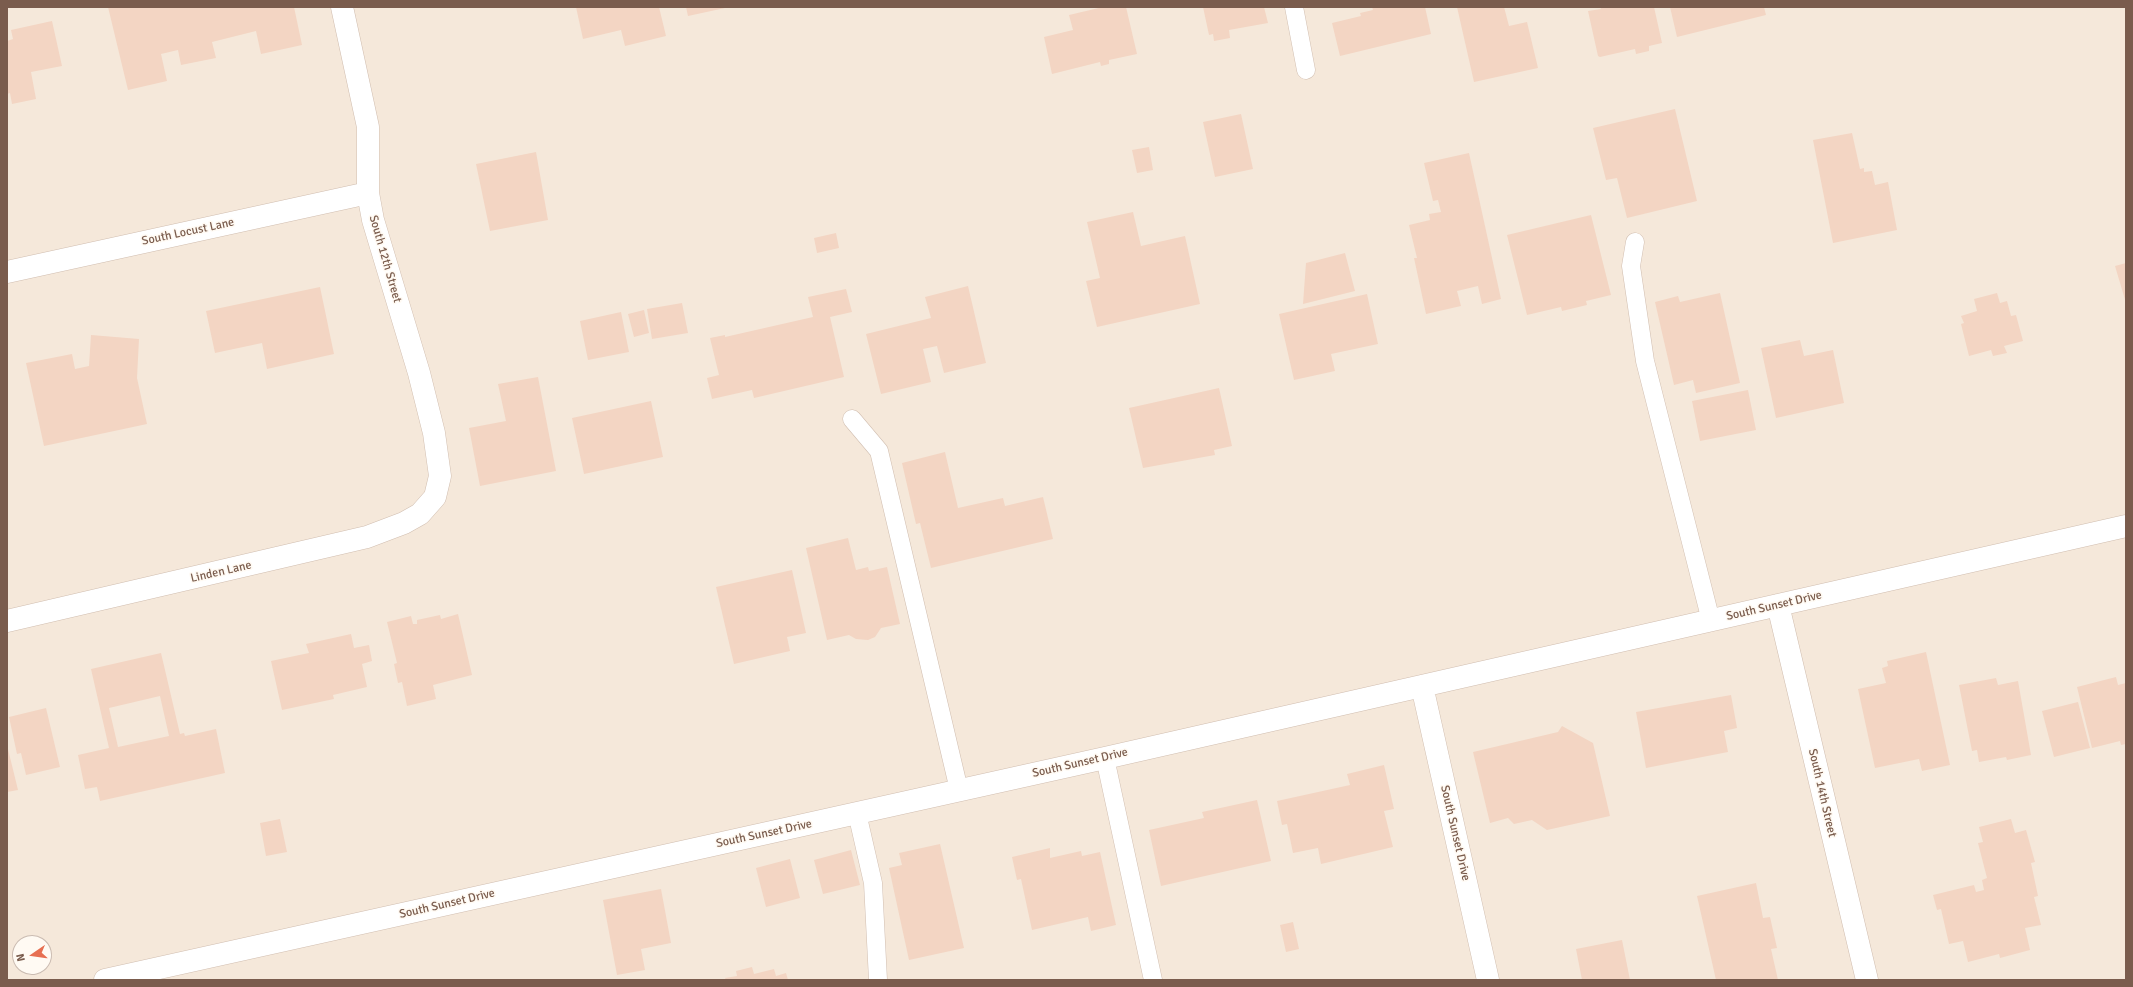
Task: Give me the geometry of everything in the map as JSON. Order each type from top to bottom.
[{"type":"street","name":"South 12th Street","points":[[342,7],[368,127],[368,193],[381,252],[419,373],[434,433],[440,476],[435,496],[429,506]]},
{"type":"street","name":"South Locust Lane","points":[[7,272],[368,193]]},
{"type":"street","name":"Linden Lane","points":[[7,621],[340,545],[367,537],[404,523],[420,514],[429,506]]},
{"type":"street","name":"South Sunset Drive","points":[[105,980],[1106,758],[2126,526]]},
{"type":"street","name":"South 14th Street","points":[[1778,605],[1867,980]]},
{"type":"street","name":"South Sunset Drive","points":[[1422,686],[1488,980]]},
{"type":"lane","points":[[1294,7],[1306,70]]},
{"type":"lane","points":[[1635,242],[1631,266],[1645,360],[1711,621]]},
{"type":"lane","points":[[852,419],[879,451],[959,790]]},
{"type":"lane","points":[[1106,758],[1153,980]]},
{"type":"lane","points":[[857,813],[873,883],[878,980]]},
{"type":"shaded area","points":[[7,7],[2126,7],[2126,980],[7,980]]},
{"type":"building","points":[[108,7],[294,7],[302,45],[261,54],[256,31],[212,42],[216,58],[181,65],[178,50],[161,54],[167,81],[128,90]]},
{"type":"building","points":[[576,7],[659,7],[666,36],[625,46],[621,30],[583,39]]},
{"type":"building","points":[[686,7],[725,7],[725,8],[688,16]]},
{"type":"building","points":[[1103,7],[1126,7],[1137,54],[1109,60],[1109,64],[1101,66],[1100,62],[1052,74],[1044,37],[1073,30],[1069,15]]},
{"type":"building","points":[[1203,7],[1264,7],[1268,23],[1229,30],[1230,38],[1214,41],[1213,34],[1209,35]]},
{"type":"building","points":[[1372,7],[1425,7],[1431,34],[1340,56],[1332,23],[1361,16],[1360,13],[1373,10]]},
{"type":"building","points":[[1457,7],[1504,7],[1509,26],[1527,22],[1538,68],[1474,82]]},
{"type":"building","points":[[1600,7],[1654,7],[1662,43],[1649,46],[1649,51],[1636,54],[1635,49],[1600,57],[1598,56],[1588,11],[1601,9]]},
{"type":"building","points":[[1670,7],[1764,7],[1766,15],[1677,37]]},
{"type":"building","points":[[52,21],[62,66],[31,72],[36,99],[12,104],[10,93],[7,94],[7,41],[13,39],[11,30]]},
{"type":"building","points":[[1675,109],[1697,201],[1627,218],[1617,178],[1606,180],[1593,128]]},
{"type":"building","points":[[1241,114],[1253,169],[1215,177],[1203,122]]},
{"type":"building","points":[[1852,133],[1860,169],[1864,168],[1864,172],[1872,171],[1875,185],[1888,182],[1897,230],[1833,243],[1813,140]]},
{"type":"building","points":[[1149,147],[1153,170],[1137,173],[1132,150]]},
{"type":"building","points":[[536,152],[548,220],[490,231],[476,164]]},
{"type":"building","points":[[1469,153],[1501,299],[1482,304],[1478,286],[1457,291],[1461,306],[1426,314],[1414,258],[1417,258],[1409,225],[1430,220],[1429,214],[1441,212],[1438,200],[1433,201],[1424,163]]},
{"type":"building","points":[[1133,212],[1141,246],[1185,236],[1200,304],[1097,327],[1086,281],[1100,278],[1087,222]]},
{"type":"building","points":[[1591,215],[1611,295],[1586,301],[1587,305],[1562,311],[1561,307],[1527,315],[1507,235]]},
{"type":"building","points":[[836,233],[839,248],[817,253],[814,238]]},
{"type":"building","points":[[1345,253],[1355,291],[1303,304],[1306,263]]},
{"type":"building","points":[[2126,263],[2126,303],[2115,266]]},
{"type":"building","points":[[968,286],[986,363],[944,373],[937,346],[923,349],[931,382],[881,394],[866,334],[931,318],[925,297]]},
{"type":"building","points":[[320,287],[334,354],[267,369],[262,343],[215,353],[206,311]]},
{"type":"building","points":[[846,289],[852,312],[830,317],[844,377],[754,398],[752,390],[712,399],[707,378],[719,375],[710,338],[725,335],[725,337],[813,317],[808,297]]},
{"type":"building","points":[[1720,293],[1740,383],[1696,393],[1693,380],[1674,385],[1655,302],[1678,296],[1680,302]]},
{"type":"building","points":[[1997,293],[2000,303],[2007,301],[2011,316],[2016,315],[2023,341],[2004,346],[2007,353],[1993,356],[1991,350],[1969,356],[1961,324],[1964,323],[1961,316],[1977,311],[1974,299]]},
{"type":"building","points":[[1367,294],[1378,344],[1331,354],[1335,371],[1294,380],[1279,314]]},
{"type":"building","points":[[682,303],[688,333],[652,339],[647,309]]},
{"type":"building","points":[[644,310],[649,333],[634,337],[628,314]]},
{"type":"building","points":[[621,312],[629,352],[588,360],[580,321]]},
{"type":"building","points":[[91,335],[139,339],[137,378],[147,424],[44,446],[26,363],[72,354],[75,369],[89,366]]},
{"type":"building","points":[[1800,340],[1804,356],[1833,350],[1844,403],[1776,418],[1761,348]]},
{"type":"building","points":[[538,377],[556,471],[480,486],[469,428],[506,421],[498,384]]},
{"type":"building","points":[[1219,388],[1232,446],[1214,450],[1215,455],[1143,468],[1129,408]]},
{"type":"building","points":[[1748,390],[1756,430],[1700,441],[1692,401]]},
{"type":"building","points":[[651,401],[663,457],[584,474],[572,418]]},
{"type":"building","points":[[945,452],[958,508],[1003,498],[1005,506],[1043,497],[1053,539],[931,568],[920,523],[916,524],[902,463]]},
{"type":"building","points":[[848,538],[856,570],[868,567],[869,571],[887,567],[900,624],[881,628],[875,637],[868,640],[856,639],[849,635],[827,640],[806,548]]},
{"type":"building","points":[[792,570],[806,633],[787,637],[790,651],[734,664],[716,587]]},
{"type":"building","points":[[458,614],[472,675],[433,685],[436,699],[407,706],[402,682],[398,683],[394,664],[397,663],[387,622],[411,616],[413,624],[417,624],[417,620],[440,615],[441,619]]},
{"type":"building","points":[[351,634],[354,648],[369,645],[372,661],[362,664],[367,687],[333,695],[334,699],[282,710],[271,661],[309,653],[306,644]]},
{"type":"building","points":[[1926,652],[1950,765],[1922,771],[1919,759],[1875,768],[1858,689],[1886,683],[1882,668],[1888,666],[1887,661]]},
{"type":"building","points":[[161,653],[180,734],[184,733],[185,736],[216,729],[225,773],[100,801],[97,787],[85,789],[78,755],[109,748],[91,669]],"holes":[[[160,696],[169,736],[118,747],[109,708]]]},
{"type":"building","points":[[2116,677],[2118,685],[2126,683],[2126,744],[2121,745],[2120,741],[2092,748],[2077,687]]},
{"type":"building","points":[[1996,678],[1998,685],[2018,681],[2031,755],[2007,760],[2006,757],[1979,762],[1977,750],[1972,751],[1959,685]]},
{"type":"building","points":[[1731,695],[1737,728],[1724,731],[1728,752],[1646,768],[1636,712]]},
{"type":"building","points":[[2078,702],[2090,748],[2054,757],[2042,711]]},
{"type":"building","points":[[46,708],[60,767],[26,775],[21,753],[17,754],[9,717]]},
{"type":"building","points":[[1562,726],[1593,743],[1610,816],[1547,830],[1532,820],[1514,824],[1508,818],[1490,823],[1473,752],[1558,732]]},
{"type":"building","points":[[7,745],[18,790],[7,792]]},
{"type":"building","points":[[1384,765],[1394,809],[1384,811],[1393,847],[1321,864],[1318,848],[1293,853],[1287,824],[1282,825],[1277,801],[1350,785],[1347,774]]},
{"type":"building","points":[[1257,800],[1271,861],[1161,886],[1149,830],[1204,818],[1202,812]]},
{"type":"building","points":[[280,819],[287,852],[266,856],[260,823]]},
{"type":"building","points":[[2011,819],[2015,833],[2026,830],[2035,862],[2031,863],[2038,896],[2034,897],[2041,925],[2025,928],[2030,950],[2000,958],[1999,954],[1968,962],[1963,941],[1949,944],[1941,909],[1937,910],[1933,895],[1974,885],[1976,892],[1984,890],[1982,880],[1987,878],[1978,843],[1983,842],[1979,827]]},
{"type":"building","points":[[940,844],[964,948],[909,960],[889,868],[902,865],[899,853]]},
{"type":"building","points":[[1050,848],[1050,858],[1081,851],[1082,856],[1100,852],[1116,925],[1091,931],[1088,917],[1032,930],[1021,879],[1017,880],[1012,857]]},
{"type":"building","points":[[851,850],[860,885],[823,894],[814,860]]},
{"type":"building","points":[[790,859],[800,898],[766,907],[756,868]]},
{"type":"building","points":[[1756,883],[1763,918],[1770,917],[1777,948],[1771,949],[1778,980],[1716,980],[1697,896]]},
{"type":"building","points":[[661,889],[671,943],[641,949],[645,970],[617,975],[603,900]]},
{"type":"building","points":[[1293,922],[1299,949],[1286,952],[1280,925]]},
{"type":"building","points":[[1622,940],[1630,980],[1582,980],[1576,949]]},
{"type":"building","points":[[752,967],[754,974],[774,969],[776,976],[786,973],[788,980],[726,980],[725,978],[737,976],[736,971]]}]
